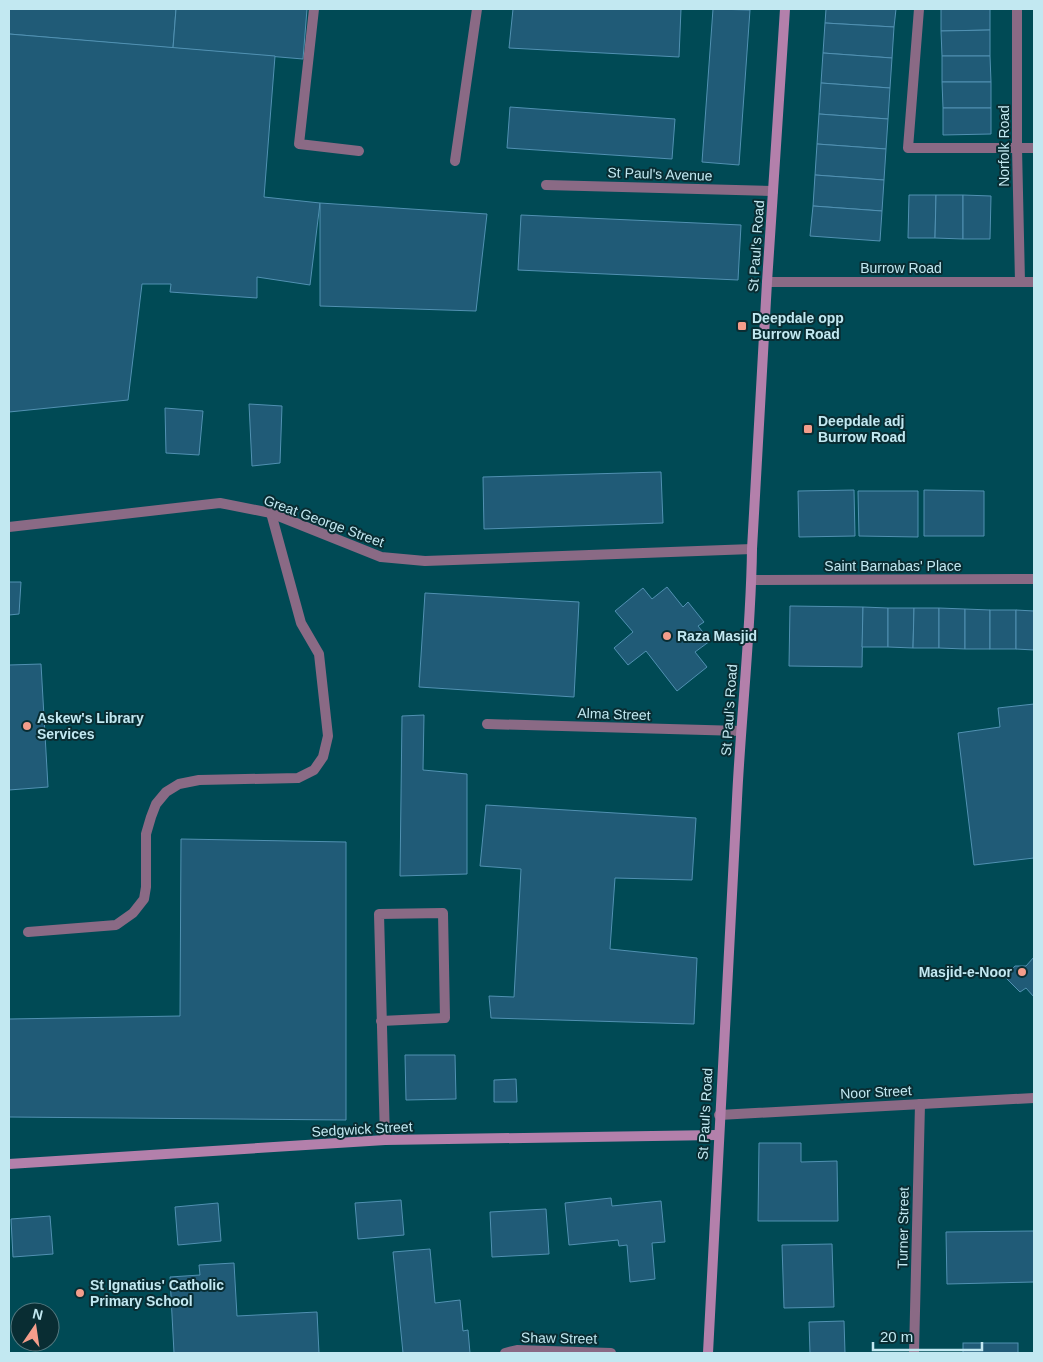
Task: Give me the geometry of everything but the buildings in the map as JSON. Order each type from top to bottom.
[{"type":"street","points":[[314,9],[299,144],[359,151]]},
{"type":"street","points":[[455,161],[477,9]]},
{"type":"street","name":"St Paul's Road","points":[[708,1353],[717,1135],[752,580],[752,549],[767,282],[785,9]]},
{"type":"street","points":[[919,9],[908,148],[1034,148]]},
{"type":"street","name":"Norfolk Road","points":[[1017,9],[1017,148],[1020,282]]},
{"type":"street","name":"St Paul's Avenue","points":[[546,185],[773,191]]},
{"type":"street","name":"Burrow Road","points":[[767,282],[1034,282]]},
{"type":"street","name":"Great George Street","points":[[9,527],[220,504],[271,513],[381,557],[407,560],[425,561],[752,549]]},
{"type":"street","points":[[28,932],[116,925],[133,913],[144,898],[146,887],[146,834],[150,817],[156,804],[166,792],[179,784],[199,780],[298,778],[314,770],[323,757],[328,736],[319,654],[301,623],[271,513]]},
{"type":"street","name":"Saint Barnabas' Place","points":[[752,580],[1034,579]]},
{"type":"street","name":"Alma Street","points":[[487,724],[741,731]]},
{"type":"street","points":[[381,1022],[445,1018],[443,913],[379,914],[381,1022],[385,1140]]},
{"type":"street","name":"Noor Street","points":[[719,1115],[1034,1098]]},
{"type":"street","name":"Turner Street","points":[[914,1353],[920,1104]]},
{"type":"street","name":"Sedgwick Street","points":[[9,1164],[385,1140],[717,1135]]},
{"type":"street","name":"Shaw Street","points":[[506,1353],[517,1350],[612,1353]]},
{"type":"place","name":"Deepdale opp Burrow Road","points":[[742,326]]},
{"type":"place","name":"Deepdale adj Burrow Road","points":[[808,429]]},
{"type":"place","name":"Raza Masjid","points":[[667,636]]},
{"type":"place","name":"Askew's Library Services","points":[[27,726]]},
{"type":"place","name":"Masjid-e-Noor","points":[[1022,972]]},
{"type":"place","name":"St Ignatius' Catholic Primary School","points":[[80,1293]]}]
